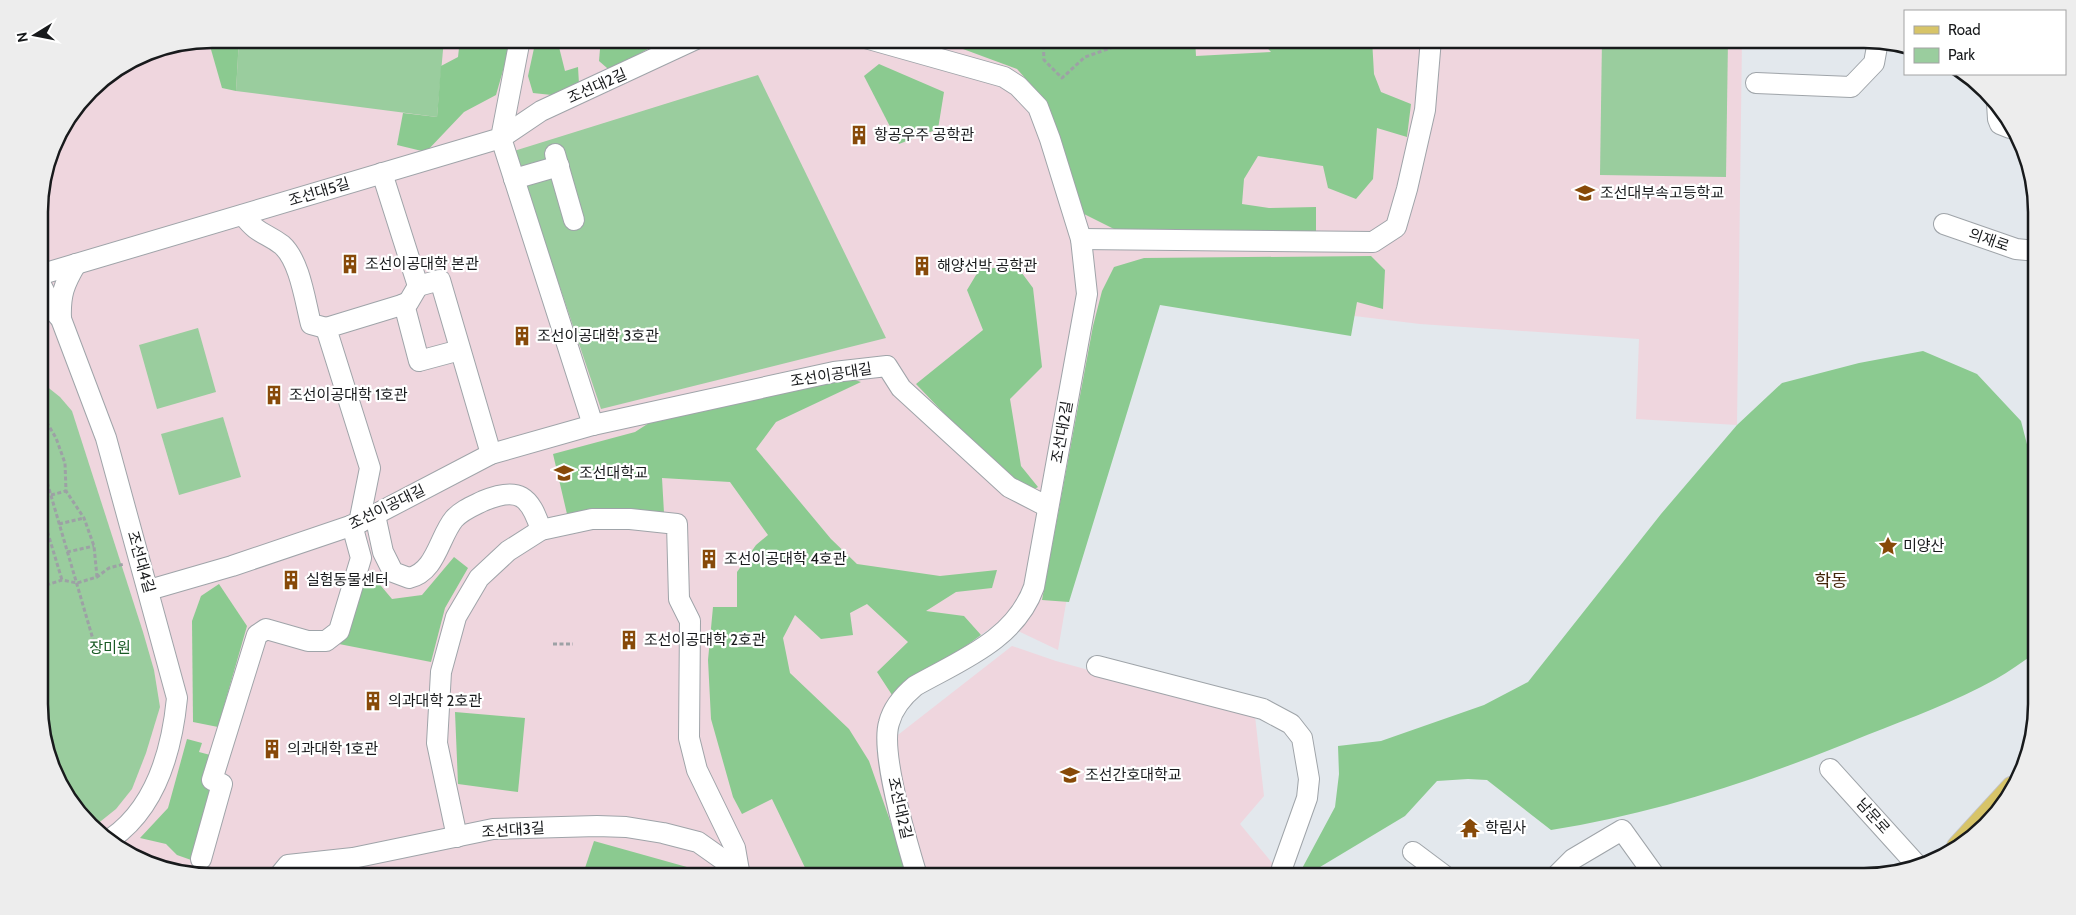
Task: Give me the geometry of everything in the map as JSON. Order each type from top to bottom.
[{"type":"street","points":[[518,48],[501,138],[592,425]]},
{"type":"street","name":"조선대2길","points":[[501,138],[541,111],[677,48]]},
{"type":"street","name":"조선대2길","points":[[901,48],[1004,77],[1018,86],[1038,106],[1081,240],[1087,294],[1034,587],[1024,611],[1006,632],[992,643],[905,694],[891,716],[887,732],[887,752],[915,868]]},
{"type":"street","points":[[1081,240],[1373,242],[1396,227],[1407,189],[1425,110],[1430,48]]},
{"type":"street","points":[[1756,83],[1851,87],[1874,63],[1877,49]]},
{"type":"street","points":[[1998,116],[2000,124],[2004,126]]},
{"type":"street","name":"조선대5길","points":[[48,272],[501,138]]},
{"type":"street","points":[[514,178],[557,160],[574,220]]},
{"type":"street","points":[[382,174],[418,286]]},
{"type":"street","points":[[243,214],[254,229],[281,245],[293,258],[311,324],[326,328],[408,303],[418,286],[440,280],[491,454]]},
{"type":"street","name":"의재로","points":[[1944,224],[2016,249],[2028,250]]},
{"type":"street","points":[[61,319],[60,298],[76,264]]},
{"type":"street","name":"조선대4길","points":[[48,299],[54,311],[61,319],[106,438],[177,698],[174,726],[154,790],[138,813],[114,836]]},
{"type":"street","points":[[404,304],[420,361],[460,350]]},
{"type":"street","points":[[201,859],[222,784],[212,780],[257,635],[266,630],[308,641],[326,641],[339,631],[361,558],[362,521],[370,468],[326,328]]},
{"type":"street","name":"조선이공대길","points":[[149,590],[232,566],[362,521],[491,454],[592,425],[834,372],[887,366],[901,388],[1008,487],[1048,507]]},
{"type":"street","points":[[362,521],[383,552],[393,572],[410,578],[422,573],[429,566],[454,519],[465,509],[491,498],[508,493],[519,494],[528,501],[541,530]]},
{"type":"street","points":[[457,837],[437,743],[441,672],[456,617],[484,573],[508,552],[541,530],[592,519],[630,519],[677,524],[679,599],[690,621],[689,738],[697,770],[735,848],[740,868]]},
{"type":"street","points":[[1097,666],[1263,708],[1291,724],[1302,738],[1309,779],[1307,798],[1282,867]]},
{"type":"street","name":"남문로","points":[[1830,769],[1913,860]]},
{"type":"street","name":"조선대3길","points":[[286,868],[288,865],[353,858],[493,829],[626,827],[663,833],[698,842],[734,868]]},
{"type":"street","points":[[1565,867],[1573,859],[1622,830],[1649,867]]},
{"type":"street","points":[[1413,852],[1433,867]]},
{"type":"path","points":[[1043,48],[1044,60],[1062,78],[1085,57],[1110,48]]},
{"type":"path","points":[[48,424],[56,438],[65,463],[66,491],[84,518],[94,546],[97,577]]},
{"type":"path","points":[[48,485],[97,653]]},
{"type":"path","points":[[51,495],[66,491]]},
{"type":"path","points":[[59,524],[84,518]]},
{"type":"path","points":[[48,534],[62,580]]},
{"type":"path","points":[[67,552],[94,546]]},
{"type":"path","points":[[48,584],[62,580],[76,583],[97,577],[109,568],[127,563]]},
{"type":"path","points":[[553,644],[572,644]]},
{"type":"shaded area","name":"조선대학교","points":[[212,48],[1742,48],[1737,425],[1636,419],[1639,339],[1420,324],[1140,290],[1118,300],[1058,650],[999,622],[885,704],[876,752],[1012,646],[1056,661],[1255,716],[1264,796],[1240,824],[1276,867],[212,868],[159,859],[129,846],[96,819],[69,786],[53,746],[49,725],[48,201],[53,169],[64,139],[75,120],[103,88],[129,69],[169,53],[190,49]]},
{"type":"green space","points":[[211,48],[238,48],[236,91],[222,88]]},
{"type":"green space","points":[[238,48],[443,48],[437,117],[236,91]]},
{"type":"green space","points":[[459,48],[509,48],[496,95],[464,112],[426,152],[397,145],[403,113],[437,117],[441,66],[458,57]]},
{"type":"green space","points":[[534,48],[559,48],[565,71],[578,67],[579,84],[561,96],[533,93],[528,76]]},
{"type":"green space","points":[[649,48],[615,68],[607,68],[599,61],[600,49]]},
{"type":"green space","points":[[960,48],[1196,48],[1196,56],[1271,52],[1267,48],[1373,48],[1374,74],[1381,92],[1411,104],[1407,137],[1377,128],[1373,179],[1356,199],[1328,188],[1323,166],[1258,156],[1244,179],[1242,204],[1269,208],[1316,207],[1316,238],[1118,231],[1080,212],[1044,99],[1017,69]]},
{"type":"green space","points":[[1602,48],[1728,48],[1726,177],[1600,175]]},
{"type":"green space","points":[[879,64],[944,92],[938,129],[899,144],[864,76]]},
{"type":"green space","points":[[758,75],[886,338],[601,409],[514,151]]},
{"type":"green space","points":[[1371,256],[1385,270],[1383,309],[1357,302],[1351,336],[1160,305],[1069,602],[1042,600],[1093,326],[1102,291],[1114,267],[1144,258]]},
{"type":"green space","points":[[1016,265],[1033,288],[1042,367],[1010,399],[1021,466],[1038,487],[1028,493],[999,471],[916,384],[983,330],[967,290],[979,270]]},
{"type":"green space","points":[[198,328],[216,392],[157,409],[139,345]]},
{"type":"green space","points":[[1923,351],[1977,374],[2021,421],[2028,448],[2028,658],[2001,676],[1965,695],[1790,765],[1672,804],[1592,823],[1551,830],[1487,780],[1437,781],[1405,816],[1319,867],[1303,867],[1335,807],[1339,774],[1338,746],[1381,741],[1484,705],[1528,682],[1661,514],[1737,425],[1782,383],[1859,363]]},
{"type":"green space","points":[[852,379],[861,382],[776,422],[756,449],[831,539],[857,564],[940,576],[997,570],[992,588],[956,592],[926,611],[964,616],[981,635],[894,698],[877,672],[908,642],[867,604],[850,613],[853,635],[821,639],[795,615],[783,638],[790,673],[849,729],[869,761],[906,868],[805,868],[772,799],[742,814],[733,797],[711,719],[708,660],[713,607],[737,607],[737,572],[756,545],[768,535],[730,482],[662,478],[664,513],[567,514],[553,454],[635,432],[663,414]]},
{"type":"green space","name":"장미원","points":[[48,387],[60,397],[72,411],[143,632],[154,670],[160,707],[146,753],[132,789],[116,809],[99,822],[81,803],[69,786],[60,766],[53,746],[49,725]]},
{"type":"green space","points":[[223,417],[241,477],[179,495],[161,434]]},
{"type":"green space","points":[[454,557],[468,568],[445,608],[431,662],[339,644],[356,586],[371,574],[392,599],[422,595]]},
{"type":"green space","points":[[219,584],[247,626],[218,727],[193,722],[192,621],[201,596]]},
{"type":"green space","points":[[455,712],[525,718],[518,792],[458,784]]},
{"type":"green space","points":[[187,739],[202,743],[199,752],[214,756],[217,784],[194,861],[177,855],[166,844],[140,838],[168,808]]},
{"type":"green space","points":[[594,841],[689,868],[585,868]]},
{"type":"place","name":"항공우주 공학관","points":[[859,135]]},
{"type":"place","name":"조선대부속고등학교","points":[[1585,193]]},
{"type":"place","name":"조선이공대학 본관","points":[[350,264]]},
{"type":"place","name":"해양선박 공학관","points":[[922,266]]},
{"type":"place","name":"조선이공대학 3호관","points":[[522,336]]},
{"type":"place","name":"조선이공대학 1호관","points":[[274,395]]},
{"type":"place","name":"조선대학교","points":[[564,473]]},
{"type":"place","name":"미양산","points":[[1888,546]]},
{"type":"place","name":"조선이공대학 4호관","points":[[709,559]]},
{"type":"place","name":"실험동물센터","points":[[291,580]]},
{"type":"place","name":"조선이공대학 2호관","points":[[629,640]]},
{"type":"place","name":"의과대학 2호관","points":[[373,701]]},
{"type":"place","name":"의과대학 1호관","points":[[272,749]]},
{"type":"place","name":"조선간호대학교","points":[[1070,775]]},
{"type":"place","name":"학림사","points":[[1470,828]]},
{"type":"district","name":"학동","points":[[1831,581]]}]
